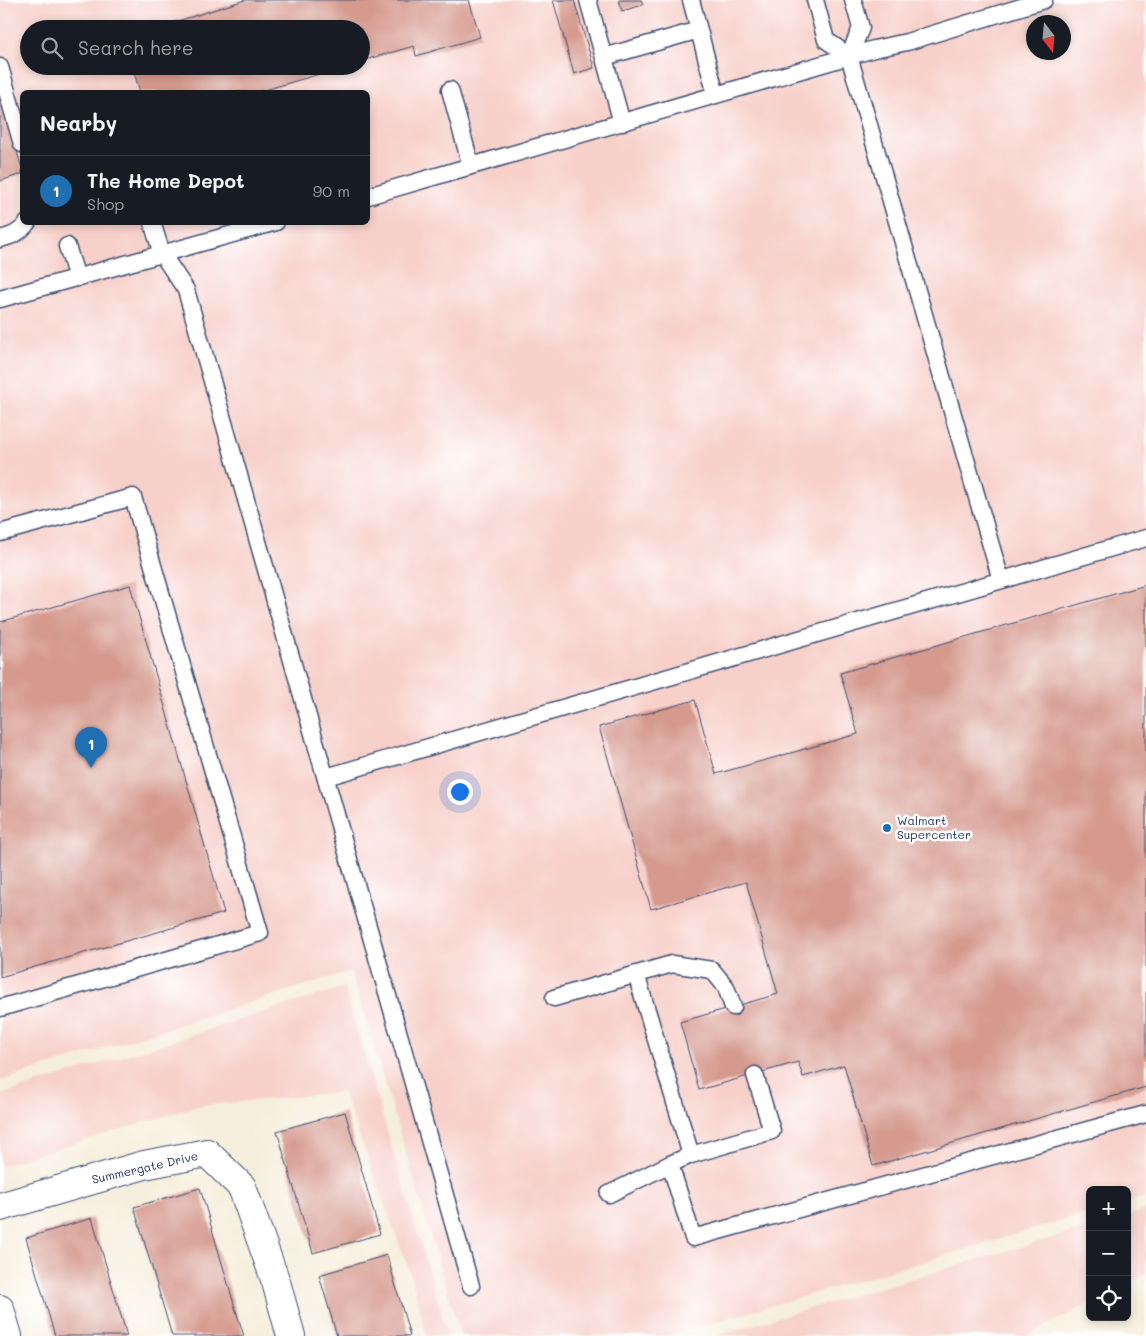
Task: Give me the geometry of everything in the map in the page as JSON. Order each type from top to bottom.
[{"type":"street","name":"Summergate Drive","points":[[0,1207],[144,1166],[207,1153],[242,1187],[276,1282],[291,1336]]},
{"type":"street","points":[[0,1310],[8,1336]]},
{"type":"lane","points":[[588,0],[622,123]]},
{"type":"lane","points":[[691,0],[716,95]]},
{"type":"lane","points":[[815,0],[826,40],[850,56]]},
{"type":"lane","points":[[853,0],[861,28],[850,56],[1001,580]]},
{"type":"lane","points":[[370,195],[850,56],[907,42],[1044,0]]},
{"type":"lane","points":[[604,56],[699,30]]},
{"type":"lane","points":[[0,67],[20,137]]},
{"type":"lane","points":[[450,90],[472,166]]},
{"type":"lane","points":[[0,239],[13,236],[25,225]]},
{"type":"lane","points":[[153,225],[162,254],[186,290],[471,1286]]},
{"type":"lane","points":[[0,299],[265,225]]},
{"type":"lane","points":[[67,246],[77,278]]},
{"type":"lane","points":[[0,533],[133,497],[260,933],[0,1008]]},
{"type":"lane","points":[[326,777],[1146,538]]},
{"type":"lane","points":[[554,998],[672,964],[712,970],[726,987],[733,1007]]},
{"type":"lane","points":[[636,974],[691,1155]]},
{"type":"lane","points":[[609,1194],[691,1155],[772,1131],[755,1075]]},
{"type":"lane","points":[[670,1164],[693,1238],[1146,1114]]},
{"type":"shaded area","points":[[0,0],[1146,0],[1146,1197],[1131,1201],[1131,1186],[1086,1186],[1086,1214],[667,1336],[461,1336],[351,971],[0,1081]]},
{"type":"shaded area","points":[[344,987],[448,1336],[427,1336],[411,1276],[343,1092],[198,1106],[0,1166],[0,1095]]},
{"type":"shaded area","points":[[1146,1210],[1146,1274],[1131,1282],[1131,1231],[1131,1215]]},
{"type":"shaded area","points":[[1086,1228],[1086,1305],[1026,1336],[714,1336]]},
{"type":"building","points":[[245,0],[469,0],[480,37],[416,56],[414,46],[370,58],[370,20],[181,20]]},
{"type":"building","points":[[553,0],[574,0],[594,68],[574,74]]},
{"type":"building","points":[[619,0],[641,0],[643,5],[622,11]]},
{"type":"building","points":[[135,75],[316,75],[265,90],[139,90]]},
{"type":"building","points":[[0,91],[20,162],[20,175],[0,181]]},
{"type":"building","points":[[130,585],[224,913],[0,977],[0,622]]},
{"type":"building","name":"Walmart Supercenter","points":[[1146,585],[1146,1087],[873,1166],[844,1065],[803,1077],[798,1062],[699,1090],[680,1022],[778,994],[746,882],[651,909],[599,727],[695,700],[716,774],[858,734],[840,673]]},
{"type":"building","points":[[345,1112],[380,1234],[313,1253],[277,1131]]},
{"type":"building","points":[[200,1188],[244,1336],[172,1336],[134,1207]]},
{"type":"building","points":[[92,1218],[127,1336],[55,1336],[26,1238]]},
{"type":"building","points":[[387,1255],[410,1336],[337,1336],[319,1275]]},
{"type":"place","name":"The Home Depot","points":[[91,768]]},
{"type":"place","name":"Walmart Supercenter","points":[[887,828]]}]
